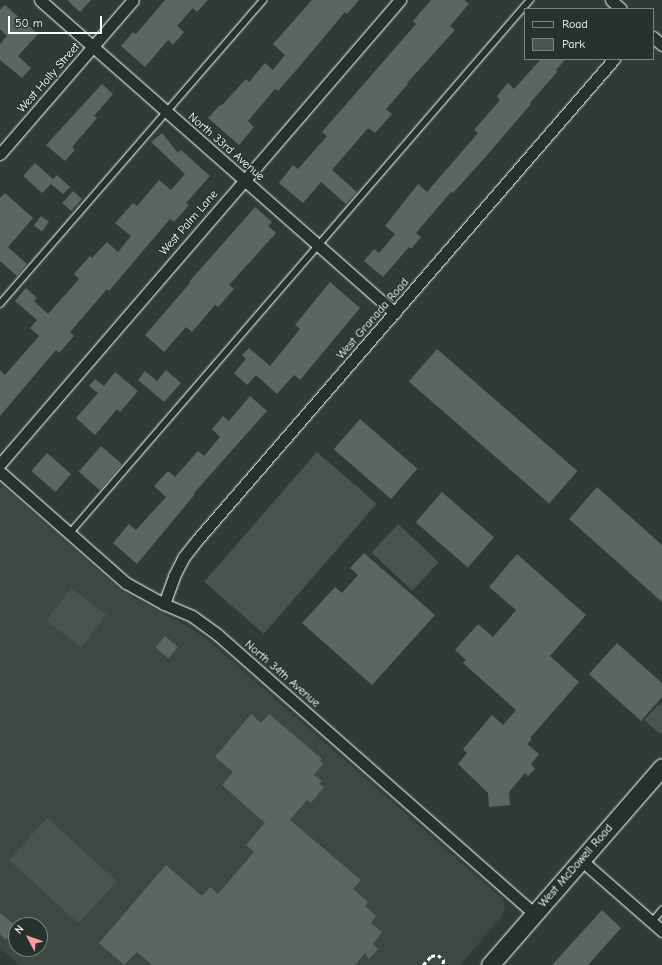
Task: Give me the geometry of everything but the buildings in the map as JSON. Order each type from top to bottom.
[{"type":"main road","name":"West McDowell Road","points":[[490,965],[662,767]]},
{"type":"street","name":"North 33rd Avenue","points":[[40,0],[395,313]]},
{"type":"street","name":"West Holly Street","points":[[0,154],[133,0]]},
{"type":"street","name":"West Palm Lane","points":[[0,464],[400,0]]},
{"type":"street","points":[[611,0],[620,8]]},
{"type":"street","points":[[654,38],[662,45]]},
{"type":"street","name":"West Granada Road","points":[[164,604],[174,576],[183,558],[198,539],[613,60]]},
{"type":"street","name":"North 34th Avenue","points":[[0,472],[126,583],[164,604],[192,616],[218,635],[534,914]]},
{"type":"street","points":[[581,860],[662,931]]},
{"type":"lane","points":[[0,304],[263,0]]},
{"type":"lane","points":[[70,533],[530,0]]},
{"type":"lane","points":[[652,922],[662,910]]},
{"type":"path","points":[[423,965],[431,956],[438,955],[444,960],[443,965]]},
{"type":"shaded area","points":[[0,487],[5,488],[123,592],[191,628],[207,639],[503,899],[505,908],[502,916],[460,965],[19,965],[10,957],[48,957],[48,917],[8,917],[8,955],[0,948]]},
{"type":"green space","points":[[317,452],[377,504],[264,634],[204,582]]},
{"type":"green space","points":[[398,524],[439,562],[412,591],[371,553]]},
{"type":"green space","points":[[71,588],[106,614],[81,647],[46,621]]},
{"type":"green space","points":[[662,704],[662,732],[660,734],[644,720],[657,706]]},
{"type":"green space","points":[[47,818],[117,881],[79,923],[9,860]]}]
